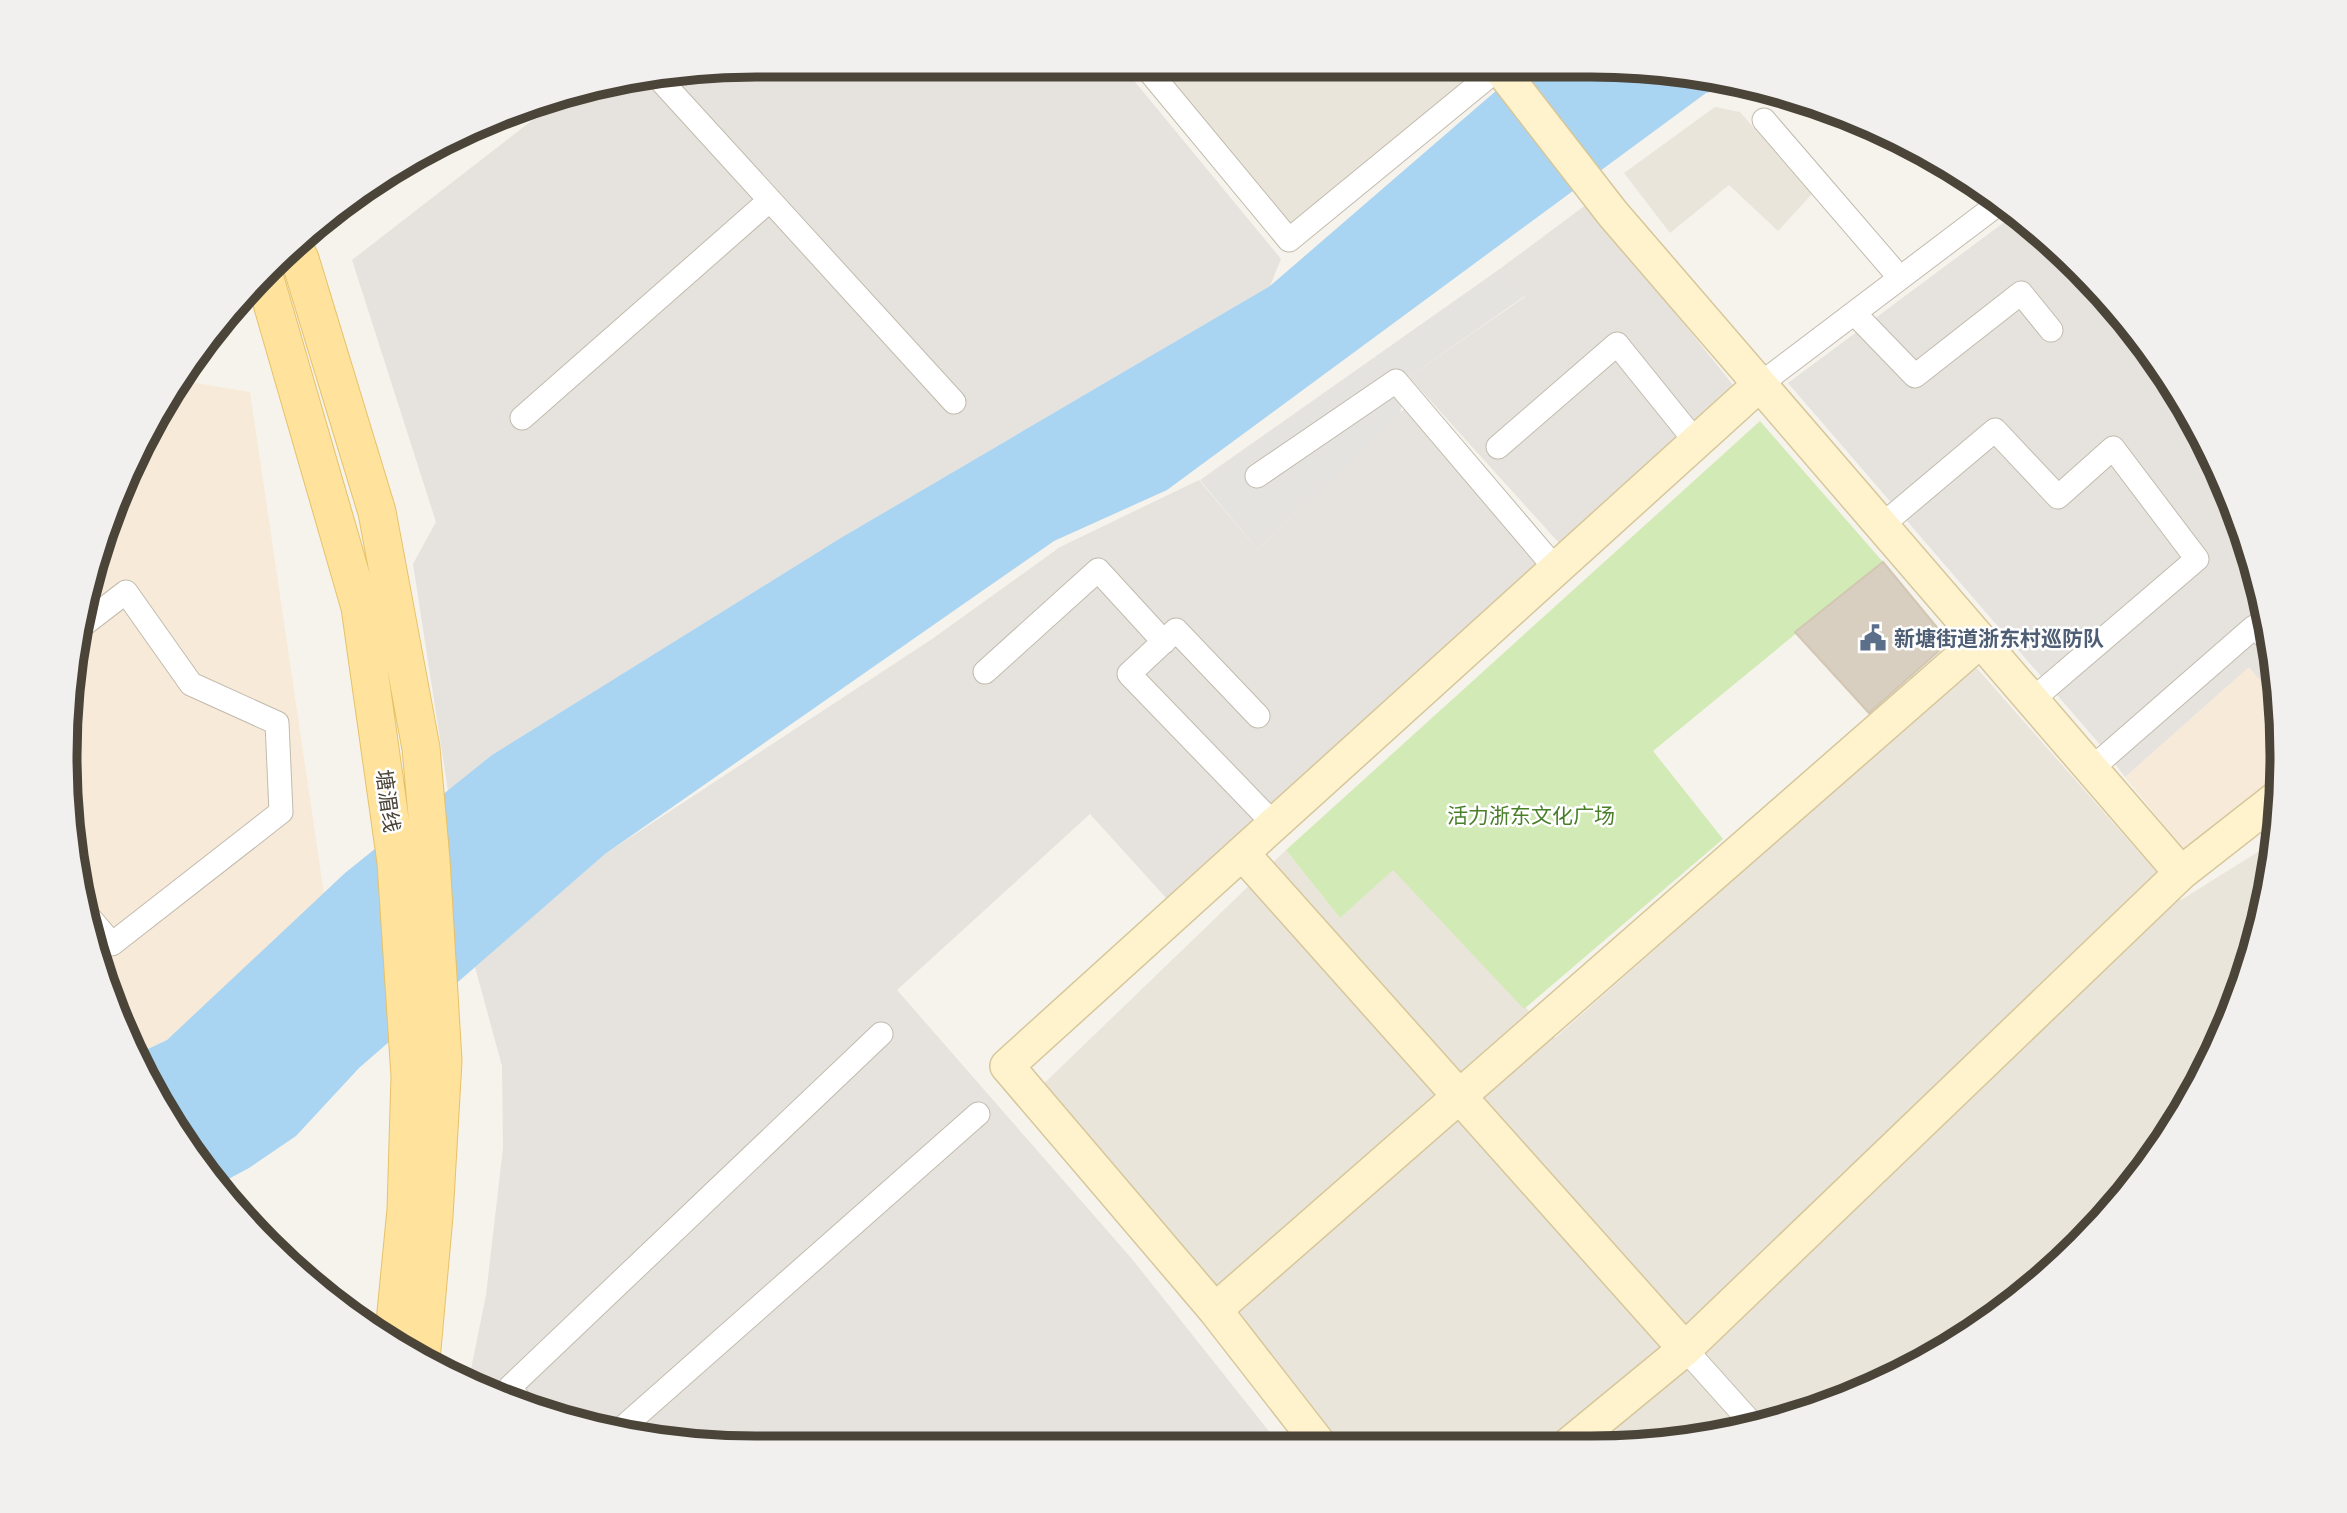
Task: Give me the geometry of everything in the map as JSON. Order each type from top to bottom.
[{"type":"main road","points":[[298,255],[377,512],[421,748],[431,860],[443,1061],[434,1216],[422,1348]]},
{"type":"main road","name":"塘湄线","points":[[267,286],[360,607],[396,862],[410,1076],[406,1210],[394,1331]]},
{"type":"street","points":[[1154,77],[1289,240],[1488,77]]},
{"type":"street","points":[[1507,77],[1613,214],[2181,873]]},
{"type":"street","points":[[663,84],[954,402]]},
{"type":"street","points":[[1763,120],[1900,278]]},
{"type":"street","points":[[522,418],[770,200]]},
{"type":"street","points":[[1313,1436],[1215,1310],[1007,1066],[1759,385],[1992,209]]},
{"type":"street","points":[[1854,313],[1915,376],[2021,293],[2051,330]]},
{"type":"street","points":[[1498,447],[1617,344],[1696,442]]},
{"type":"street","points":[[1257,476],[1396,381],[1556,569]]},
{"type":"street","points":[[1881,527],[1995,430],[2058,497],[2113,448],[2197,559],[2031,701]]},
{"type":"street","points":[[985,672],[1098,570],[1164,642]]},
{"type":"street","points":[[91,619],[126,592],[191,684],[277,723],[281,812],[105,949]]},
{"type":"street","points":[[2090,770],[2254,627],[2258,630]]},
{"type":"street","points":[[1258,716],[1176,630],[1129,674],[1274,824]]},
{"type":"street","points":[[1215,1310],[1980,641]]},
{"type":"street","points":[[1580,1436],[1685,1349],[2181,873],[2267,816]]},
{"type":"street","points":[[1242,853],[1747,1418]]},
{"type":"street","points":[[512,1390],[510,1387],[881,1034]]},
{"type":"street","points":[[627,1424],[978,1114]]},
{"type":"shaded area","points":[[756,77],[1131,77],[1281,259],[1270,286],[839,539],[492,755],[448,791],[413,564],[436,522],[352,260],[544,111],[624,90],[712,78]]},
{"type":"shaded area","points":[[1168,77],[1471,77],[1288,228]]},
{"type":"shaded area","points":[[1715,107],[1740,112],[1812,194],[1778,231],[1729,185],[1670,233],[1624,173]]},
{"type":"shaded area","points":[[1587,204],[1734,386],[1559,543],[1409,377],[1525,297],[1501,268]]},
{"type":"shaded area","points":[[2007,220],[2071,276],[2101,308],[2130,343],[2179,417],[2200,456],[2234,538],[2257,624],[2266,688],[2249,667],[2125,777],[1788,383]]},
{"type":"shaded area","points":[[1501,268],[1525,296],[1409,377],[1400,413],[1258,550],[1200,480]]},
{"type":"shaded area","points":[[190,382],[250,392],[324,894],[167,1040],[144,1051],[113,975],[100,932],[90,889],[78,801],[78,712],[90,624],[113,538],[147,456]]},
{"type":"shaded area","points":[[1405,408],[1538,566],[1167,899],[1090,814],[897,990],[1132,1259],[1273,1436],[712,1435],[624,1423],[581,1413],[538,1400],[470,1372],[486,1295],[503,1148],[502,1066],[475,967],[605,854],[932,639],[1060,547],[1199,480],[1258,550]]},
{"type":"shaded area","points":[[1975,666],[2181,900],[2261,850],[2263,852],[2247,932],[2234,975],[2200,1057],[2179,1096],[2130,1170],[2071,1237],[2004,1296],[1930,1345],[1891,1366],[1809,1400],[1723,1423],[1635,1435],[1321,1436],[1032,1095],[1286,850],[1340,918],[1393,869],[1555,1038]]},
{"type":"shaded area","points":[[2249,667],[2266,688],[2269,785],[2186,853],[2125,777]]},
{"type":"green space","name":"活力浙东文化广场","points":[[1760,421],[1883,562],[1653,751],[1723,839],[1524,1009],[1393,870],[1340,918],[1286,850]]},
{"type":"water","points":[[1512,77],[1635,78],[1721,90],[1706,93],[1167,490],[1054,541],[605,854],[359,1068],[296,1136],[226,1180],[168,1096],[144,1051],[167,1040],[345,873],[492,755],[839,539],[1270,286]]},
{"type":"building","name":"新塘街道浙东村巡防队","points":[[1883,562],[1949,642],[1869,713],[1795,632]]},
{"type":"place","name":"新塘街道浙东村巡防队","points":[[1873,638]]}]
